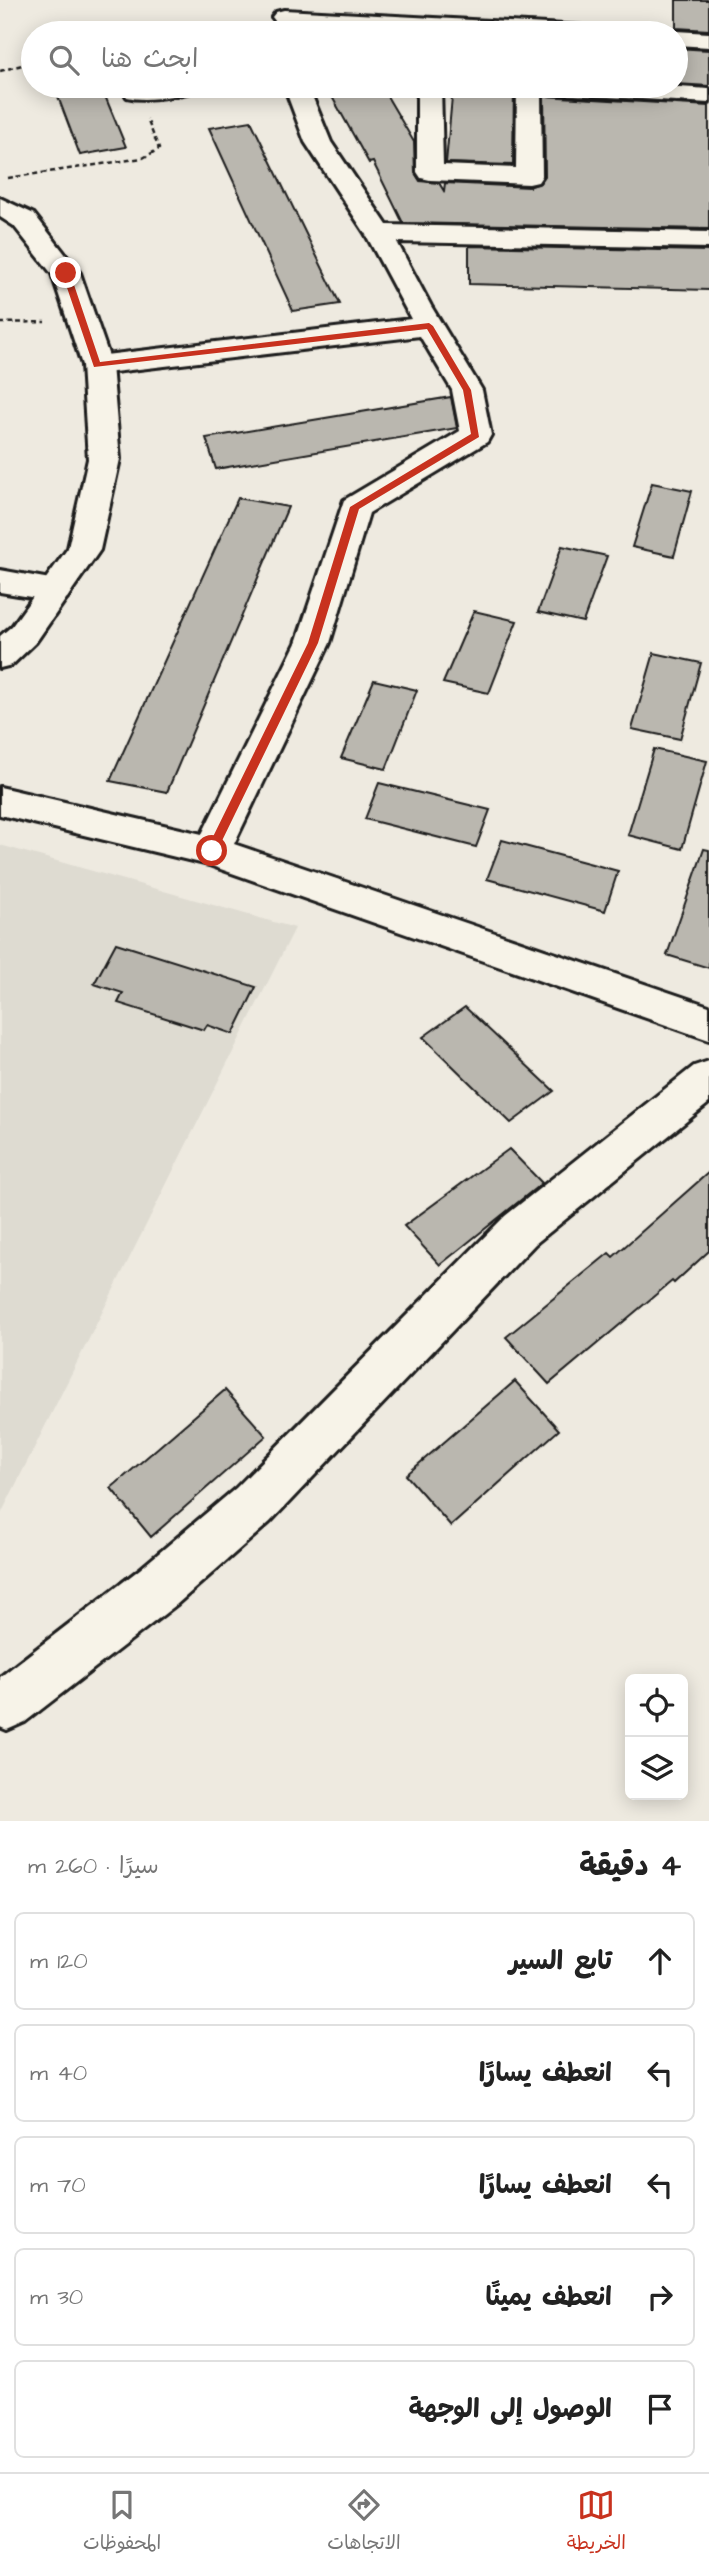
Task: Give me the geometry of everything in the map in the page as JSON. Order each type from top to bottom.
[{"type":"street","points":[[408,21],[413,0]]},
{"type":"street","points":[[281,17],[353,21]]},
{"type":"street","points":[[688,39],[709,40]]},
{"type":"street","points":[[688,95],[709,96]]},
{"type":"street","points":[[212,851],[313,643],[355,507],[476,435],[467,390],[379,233],[318,142],[301,98]]},
{"type":"street","points":[[429,98],[430,172],[529,176],[529,98]]},
{"type":"street","points":[[0,206],[24,219],[66,273],[97,365],[104,459],[84,550],[24,634],[0,656]]},
{"type":"street","points":[[379,233],[709,240]]},
{"type":"street","points":[[97,365],[429,326]]},
{"type":"street","points":[[0,581],[55,590]]},
{"type":"street","points":[[0,801],[212,851],[709,1023]]},
{"type":"street","points":[[7,1704],[158,1587],[253,1505],[520,1230],[709,1079]]},
{"type":"path","points":[[0,71],[21,65]]},
{"type":"path","points":[[0,179],[143,158],[159,149],[138,98]]},
{"type":"path","points":[[0,323],[54,321]]},
{"type":"shaded area","points":[[0,845],[295,928],[0,1516]]},
{"type":"building","points":[[676,0],[709,0],[709,30],[688,29],[688,21],[676,21]]},
{"type":"building","points":[[688,49],[709,50],[709,86],[688,85]]},
{"type":"building","points":[[59,98],[106,98],[126,147],[80,155]]},
{"type":"building","points":[[333,98],[388,98],[414,142],[415,173],[420,181],[439,183],[444,191],[445,183],[529,187],[540,183],[545,176],[544,98],[709,106],[709,229],[403,223],[373,162],[369,163]]},
{"type":"building","points":[[452,98],[514,98],[513,165],[446,163]]},
{"type":"building","points":[[251,121],[340,304],[293,311],[209,128]]},
{"type":"building","points":[[469,246],[709,251],[709,290],[469,284]]},
{"type":"building","points":[[451,397],[457,428],[216,469],[206,438]]},
{"type":"building","points":[[652,483],[692,491],[674,556],[632,547]]},
{"type":"building","points":[[238,498],[288,507],[167,792],[110,781]]},
{"type":"building","points":[[562,546],[607,556],[583,622],[538,612]]},
{"type":"building","points":[[474,611],[517,621],[489,693],[443,683]]},
{"type":"building","points":[[654,653],[701,663],[680,739],[632,729]]},
{"type":"building","points":[[374,680],[417,690],[386,769],[341,758]]},
{"type":"building","points":[[654,749],[707,761],[682,849],[628,835]]},
{"type":"building","points":[[379,783],[490,810],[476,847],[365,819]]},
{"type":"building","points":[[502,840],[618,871],[605,911],[487,879]]},
{"type":"building","points":[[704,849],[709,850],[709,968],[667,955]]},
{"type":"building","points":[[116,943],[256,987],[233,1034],[207,1025],[204,1030],[118,1003],[123,993],[94,984]]},
{"type":"building","points":[[465,1007],[554,1091],[511,1123],[423,1037]]},
{"type":"building","points":[[509,1149],[542,1183],[440,1265],[404,1226]]},
{"type":"building","points":[[709,1172],[709,1251],[674,1283],[672,1281],[549,1384],[506,1337],[609,1253],[613,1257]]},
{"type":"building","points":[[515,1381],[559,1430],[451,1526],[406,1475]]},
{"type":"building","points":[[225,1390],[266,1436],[151,1537],[111,1488]]},
{"type":"route","points":[[66,273],[97,365],[429,326],[467,390],[476,435],[355,507],[313,643],[212,851]]}]
